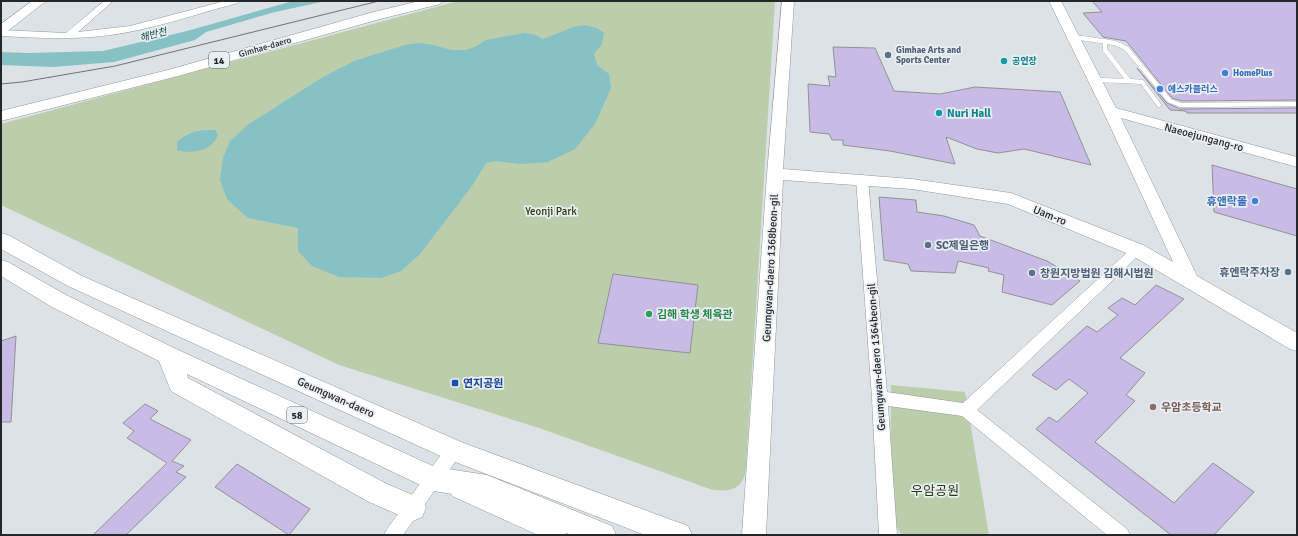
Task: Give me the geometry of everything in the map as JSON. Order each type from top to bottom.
[{"type":"main road","name":"Gimhae-daero","points":[[1,105],[161,66],[404,1]]},
{"type":"main road","name":"Gimhae-daero","points":[[1,116],[173,73],[375,16],[435,1]]},
{"type":"main road","name":"Geumgwan-daero","points":[[1,240],[75,281],[454,450],[679,535]]},
{"type":"main road","name":"58","points":[[1,268],[59,300],[168,355],[433,479],[487,487],[603,535]]},
{"type":"main road","points":[[168,355],[179,384],[378,493],[413,508]]},
{"type":"street","points":[[1,30],[40,1]]},
{"type":"street","points":[[69,35],[108,2],[118,1]]},
{"type":"street","points":[[1,33],[69,35],[95,34],[122,30],[235,1]]},
{"type":"street","name":"Geumgwan-daero 1368beon-gil","points":[[754,535],[775,174],[788,1]]},
{"type":"street","points":[[1055,1],[1095,80],[1190,280]]},
{"type":"street","name":"Naeoejungang-ro","points":[[1110,112],[1297,162]]},
{"type":"street","name":"Uam-ro","points":[[775,174],[862,179],[912,184],[1011,199],[1137,250],[1297,343]]},
{"type":"street","name":"Geumgwan-daero 1364beon-gil","points":[[862,179],[880,398],[888,535]]},
{"type":"street","points":[[966,410],[1137,250]]},
{"type":"street","points":[[880,398],[966,410],[1121,535]]},
{"type":"street","points":[[393,535],[454,450]]},
{"type":"street","points":[[433,479],[558,535]]},
{"type":"lane","points":[[1074,37],[1115,43],[1126,48],[1170,101],[1181,105],[1297,104]]},
{"type":"lane","points":[[1105,41],[1105,50],[1129,81]]},
{"type":"lane","points":[[1095,80],[1142,82],[1160,105]]},
{"type":"green space","name":"Yeonji Park","points":[[458,1],[775,1],[746,467],[745,475],[742,481],[735,488],[730,490],[710,489],[539,428],[339,365],[1,205],[1,124]]},
{"type":"green space","name":"우암공원","points":[[891,385],[965,392],[989,535],[902,535],[890,518]]},
{"type":"water","points":[[293,1],[326,1],[275,12],[206,32],[195,40],[114,62],[53,67],[1,65],[1,52],[28,53],[103,51],[187,31]]},
{"type":"water","points":[[585,25],[597,28],[604,33],[602,44],[594,54],[597,65],[609,74],[611,88],[595,124],[575,149],[548,162],[521,164],[495,161],[486,163],[472,186],[420,254],[401,271],[381,278],[339,277],[312,266],[298,251],[298,228],[248,218],[227,199],[220,180],[223,158],[230,141],[249,124],[323,77],[354,61],[405,45],[418,43],[434,45],[451,50],[465,50],[475,47],[486,40],[524,33],[536,35],[543,39],[573,27]]},
{"type":"water","points":[[215,130],[218,135],[211,145],[200,150],[189,152],[177,150],[177,142],[183,137],[193,132]]},
{"type":"building","name":"HomePlus","points":[[1092,1],[1297,1],[1297,100],[1182,101],[1172,98],[1126,41],[1103,37],[1083,13],[1102,12]]},
{"type":"building","name":"Nuri Hall","points":[[833,47],[875,48],[894,91],[940,94],[975,87],[1060,92],[1091,165],[1024,149],[998,153],[977,149],[946,137],[955,164],[890,151],[843,145],[843,140],[832,140],[829,134],[810,132],[808,84],[830,86],[828,76],[836,77]]},
{"type":"building","points":[[1137,68],[1167,103],[1180,109],[1297,108],[1297,113],[1187,113],[1186,111],[1170,110]]},
{"type":"building","name":"휴앤락몰","points":[[1212,165],[1297,189],[1297,236],[1214,212]]},
{"type":"building","points":[[879,197],[916,200],[917,212],[944,216],[974,225],[980,236],[1047,261],[1080,281],[1052,305],[1002,292],[1004,275],[988,271],[989,268],[958,261],[955,273],[911,271],[908,264],[884,260]]},
{"type":"building","name":"김해 학생 체육관","points":[[613,274],[698,285],[690,353],[598,343]]},
{"type":"building","points":[[1156,285],[1184,299],[1120,358],[1145,373],[1126,395],[1135,401],[1095,442],[1174,503],[1213,463],[1254,492],[1214,535],[1171,535],[1036,429],[1049,417],[1057,422],[1088,393],[1069,379],[1056,390],[1032,375],[1087,326],[1097,332],[1118,315],[1108,308],[1122,298],[1135,305]]},
{"type":"building","points":[[16,336],[11,422],[1,422],[1,341]]},
{"type":"building","points":[[145,404],[158,411],[150,419],[191,440],[172,461],[184,466],[176,472],[186,477],[126,535],[93,535],[167,463],[127,438],[134,431],[123,423]]},
{"type":"building","points":[[237,464],[310,509],[289,535],[215,487]]},
{"type":"tram line","points":[[1,84],[22,82],[115,66],[379,1]]},
{"type":"place","name":"Gimhae Arts and Sports Center","points":[[888,55]]},
{"type":"place","name":"공연장","points":[[1004,61]]},
{"type":"place","name":"HomePlus","points":[[1225,73]]},
{"type":"place","name":"에스카플러스","points":[[1160,89]]},
{"type":"place","name":"Nuri Hall","points":[[939,113]]},
{"type":"place","name":"휴앤락몰","points":[[1255,201]]},
{"type":"place","name":"SC제일은행","points":[[928,245]]},
{"type":"place","name":"휴엔락주차장","points":[[1288,272]]},
{"type":"place","name":"창원지방법원 김해시법원","points":[[1032,273]]},
{"type":"place","name":"김해 학생 체육관","points":[[649,314]]},
{"type":"place","name":"연지공원","points":[[455,383]]},
{"type":"place","name":"우암초등학교","points":[[1153,407]]},
{"type":"water label","name":"해반천","points":[[153,34]]}]
